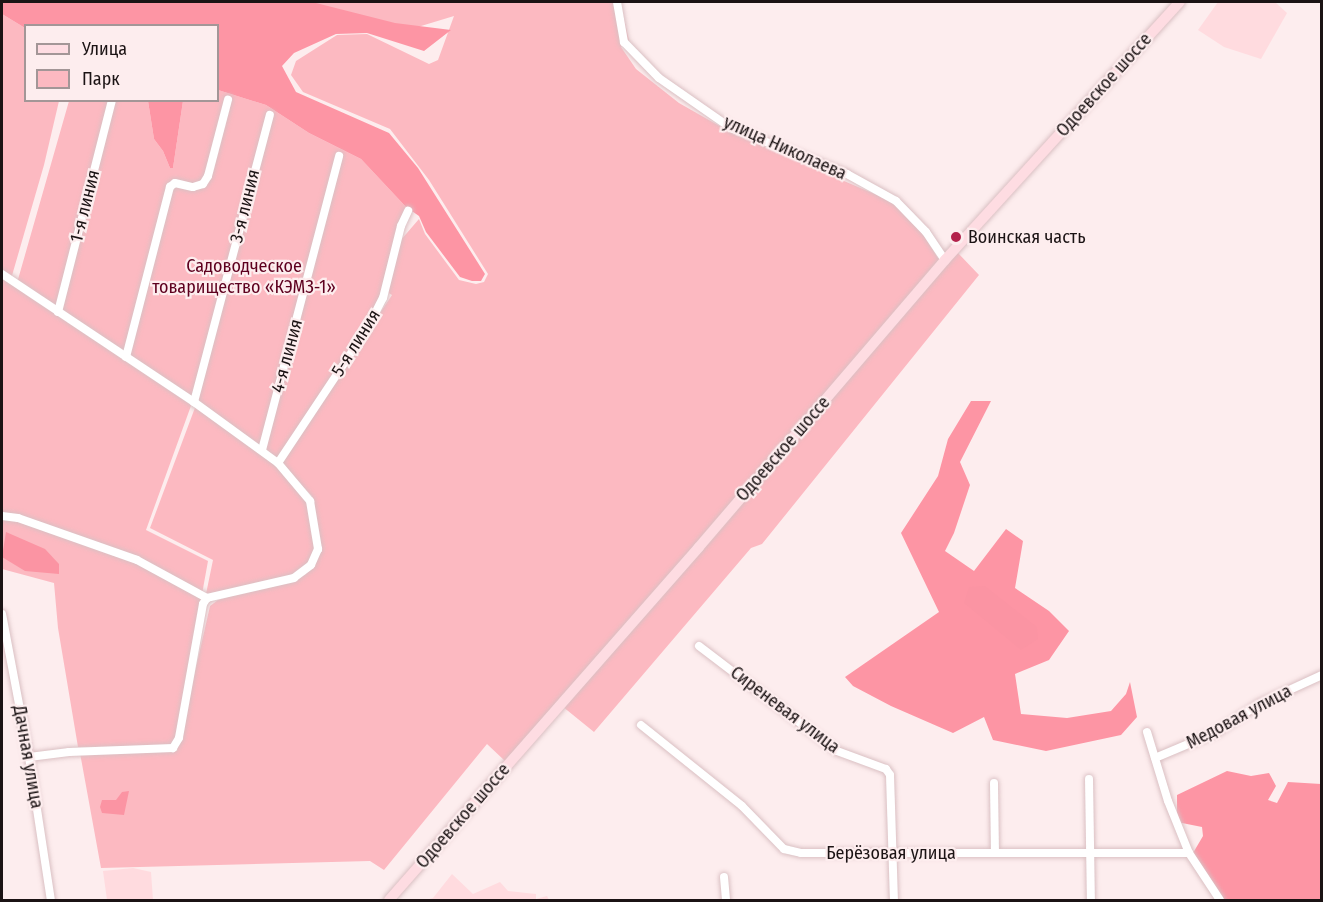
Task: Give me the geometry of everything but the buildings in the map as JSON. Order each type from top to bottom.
[{"type":"main road","name":"Одоевское шоссе","points":[[389,900],[692,555],[945,260],[1180,2]]},
{"type":"street","name":"улица Николаева","points":[[617,2],[624,42],[659,78],[731,128],[847,174],[897,201],[926,232],[945,260]]},
{"type":"street","points":[[126,357],[170,188],[175,183],[193,187],[203,184],[208,176],[228,100]]},
{"type":"street","name":"1-я линия","points":[[58,312],[111,102]]},
{"type":"street","name":"3-я линия","points":[[194,402],[270,115]]},
{"type":"street","name":"4-я линия","points":[[262,450],[339,156]]},
{"type":"street","name":"5-я линия","points":[[278,463],[367,329],[378,308],[383,298],[401,226],[408,211]]},
{"type":"street","points":[[2,274],[194,402],[278,463],[310,501],[318,549],[316,557],[302,574],[294,578],[207,598],[137,560],[18,518],[2,516]]},
{"type":"street","points":[[28,757],[69,752],[173,748],[179,738],[203,604],[207,598]]},
{"type":"street","name":"Дачная улица","points":[[2,614],[51,900]]},
{"type":"street","name":"Сиреневая улица","points":[[699,646],[837,751],[886,769],[890,775],[894,900]]},
{"type":"street","name":"Медовая улица","points":[[1155,758],[1217,732],[1258,704],[1322,675]]},
{"type":"street","name":"Берёзовая улица","points":[[641,724],[742,806],[784,849],[801,853],[894,851],[1189,853]]},
{"type":"street","points":[[1147,732],[1168,801],[1189,853],[1220,900]]},
{"type":"street","points":[[1089,779],[1091,900]]},
{"type":"street","points":[[994,783],[995,853]]},
{"type":"street","points":[[724,877],[726,900]]},
{"type":"shaded area","points":[[2,2],[312,2],[395,23],[451,30],[424,51],[367,33],[336,34],[294,53],[282,66],[296,92],[389,133],[418,168],[485,274],[481,281],[460,277],[426,232],[419,216],[406,207],[361,159],[309,133],[266,105],[219,90],[219,24],[24,24],[24,27],[2,14]]},
{"type":"shaded area","points":[[1218,2],[1275,2],[1287,13],[1261,59],[1224,47],[1198,30]]},
{"type":"shaded area","points":[[148,102],[183,102],[173,168],[170,168],[163,151],[154,139]]},
{"type":"shaded area","points":[[971,401],[991,401],[960,462],[970,485],[954,533],[945,551],[974,571],[1006,529],[1023,541],[1015,588],[1049,611],[1069,631],[1049,660],[1015,674],[1021,714],[1067,718],[1111,711],[1126,694],[1130,682],[1137,717],[1121,735],[1046,751],[993,740],[984,717],[953,733],[891,706],[853,686],[845,677],[939,612],[901,533],[938,476],[948,439]]},
{"type":"shaded area","points":[[6,532],[45,549],[59,564],[59,574],[25,571],[2,557]]},
{"type":"shaded area","points":[[985,586],[1037,627],[1038,639],[1021,650],[964,603],[969,587]]},
{"type":"shaded area","points":[[1227,771],[1251,776],[1269,773],[1276,786],[1268,800],[1277,803],[1288,782],[1321,784],[1321,900],[1215,900],[1219,891],[1193,853],[1203,836],[1202,827],[1177,822],[1177,795]]},
{"type":"shaded area","points":[[129,791],[124,815],[102,813],[100,807],[102,800],[116,800],[122,792]]},
{"type":"shaded area","points":[[133,868],[151,872],[153,900],[107,900],[103,871]]},
{"type":"shaded area","points":[[452,874],[473,894],[500,882],[508,891],[536,894],[536,899],[547,896],[549,900],[426,900],[433,898]]},
{"type":"green space","points":[[286,2],[620,2],[629,40],[621,47],[636,69],[679,103],[730,132],[893,202],[913,218],[944,268],[958,253],[979,275],[762,544],[751,548],[594,732],[557,702],[505,761],[487,744],[384,870],[370,861],[101,868],[80,753],[177,751],[210,606],[218,600],[305,575],[316,563],[320,545],[312,496],[281,463],[392,295],[387,292],[400,241],[419,219],[425,234],[459,280],[476,284],[484,282],[488,274],[429,180],[390,129],[303,92],[291,75],[296,61],[337,35],[367,34],[429,64],[438,60],[454,16],[398,33]]},
{"type":"green space","points":[[2,14],[24,27],[24,102],[59,102],[44,165],[11,279],[2,273]]},
{"type":"green space","name":"Садоводческое товарищество «КЭМЗ-1»","points":[[219,90],[266,105],[309,133],[361,159],[406,207],[400,220],[381,298],[368,325],[278,460],[17,283],[69,102],[148,102],[154,139],[163,151],[170,168],[173,168],[183,102],[219,102]]},
{"type":"green space","points":[[2,276],[192,403],[146,530],[208,561],[175,743],[167,746],[78,747],[58,628],[54,583],[2,569]]},
{"type":"green space","points":[[196,405],[265,454],[292,481],[309,505],[315,557],[298,575],[206,594],[213,560],[150,528]]},
{"type":"place","name":"Воинская часть","points":[[956,237]]}]
